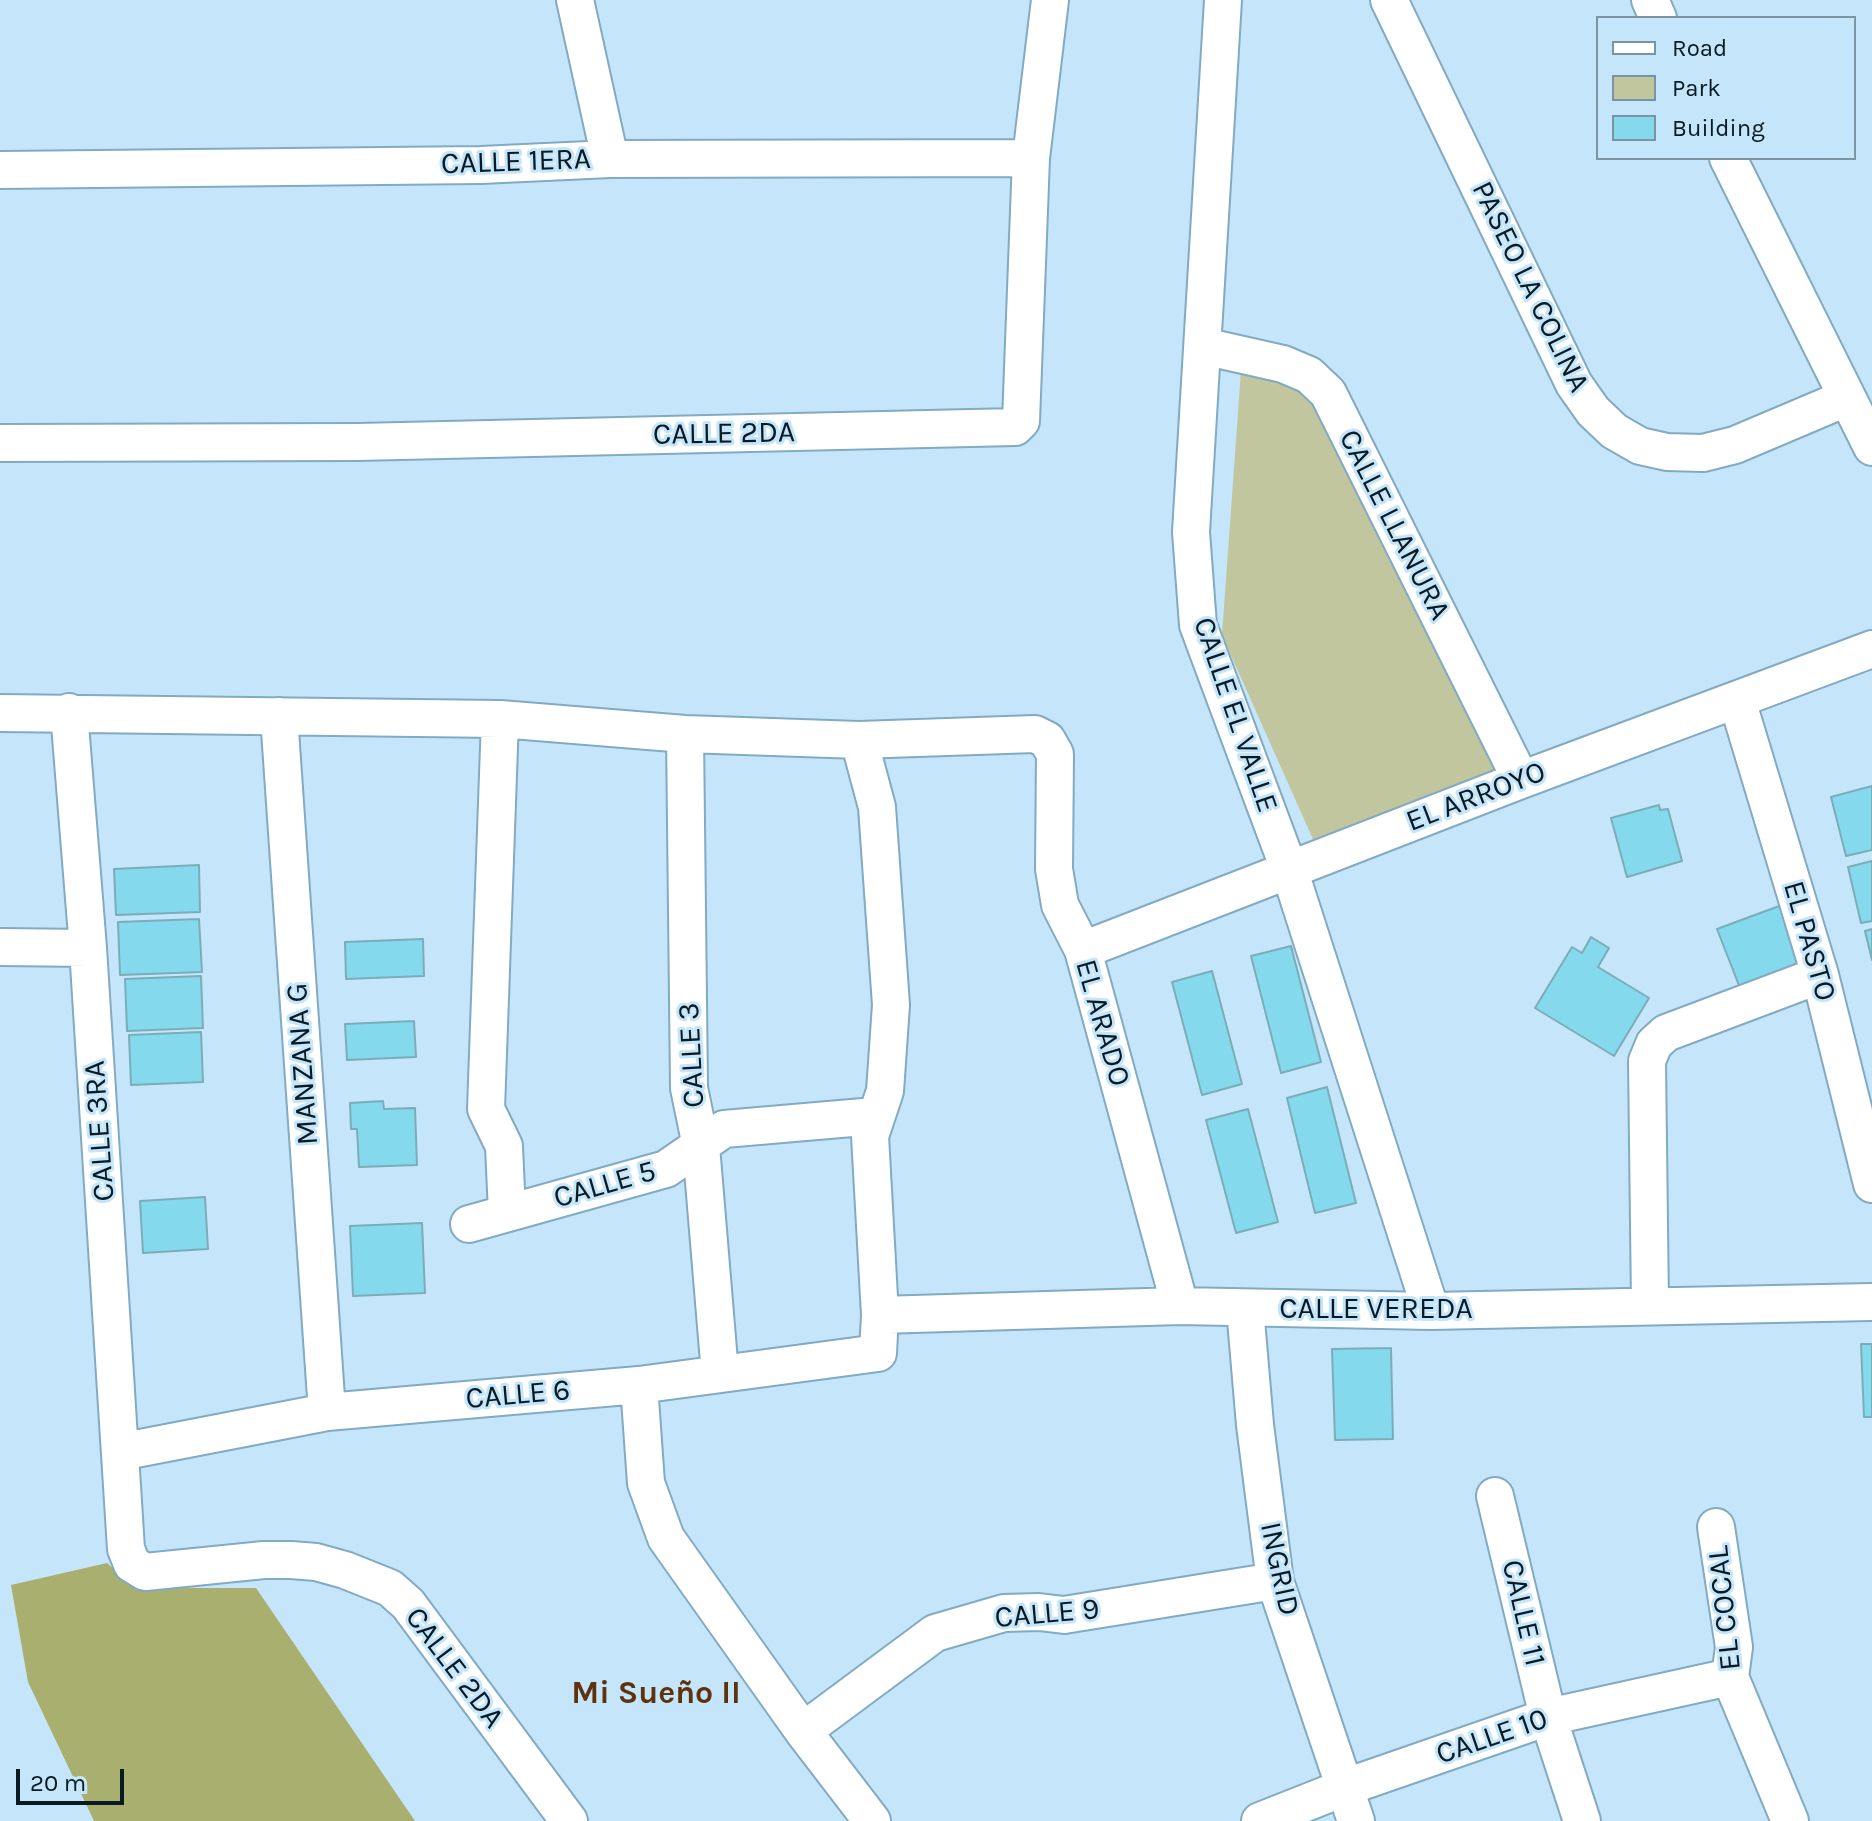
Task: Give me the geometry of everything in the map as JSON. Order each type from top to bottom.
[{"type":"street","points":[[575,0],[610,159]]},
{"type":"street","name":"CALLE 2DA","points":[[0,443],[357,442],[1015,427],[1021,421],[1031,158],[1050,0]]},
{"type":"street","name":"CALLE EL VALLE","points":[[1223,0],[1191,532],[1198,625],[1289,869],[1431,1311]]},
{"type":"street","name":"PASEO LA COLINA","points":[[1389,0],[1574,384],[1593,411],[1614,431],[1640,446],[1667,452],[1703,453],[1735,445],[1846,398]]},
{"type":"street","name":"CALLE 1ERA","points":[[0,170],[481,165],[610,159],[1031,158]]},
{"type":"street","points":[[1729,160],[1872,447]]},
{"type":"street","name":"CALLE LLANURA","points":[[1203,346],[1283,364],[1309,375],[1328,393],[1521,780]]},
{"type":"street","name":"EL ARROYO","points":[[1083,950],[1521,780],[1872,649]]},
{"type":"street","name":"EL PASTO","points":[[1737,700],[1820,975],[1872,1184]]},
{"type":"street","name":"CALLE 3RA","points":[[69,712],[88,948],[126,1549]]},
{"type":"street","points":[[0,713],[500,719],[685,734],[859,740],[877,807],[891,1005],[885,1091],[870,1136],[880,1315]]},
{"type":"street","name":"MANZANA G","points":[[279,716],[327,1412]]},
{"type":"street","points":[[500,719],[486,1109],[504,1146],[507,1213]]},
{"type":"street","name":"CALLE 3","points":[[685,734],[689,1088],[701,1146],[720,1374]]},
{"type":"street","name":"EL ARADO","points":[[859,740],[1035,734],[1047,740],[1055,754],[1054,869],[1060,905],[1083,950],[1180,1306]]},
{"type":"street","points":[[0,947],[88,948]]},
{"type":"street","points":[[1650,1305],[1647,1061],[1654,1044],[1666,1033],[1820,975]]},
{"type":"street","name":"CALLE 5","points":[[469,1224],[666,1169],[724,1129],[875,1116]]},
{"type":"street","name":"CALLE VEREDA","points":[[880,1315],[1180,1306],[1431,1311],[1872,1302]]},
{"type":"street","name":"INGRID","points":[[1245,1308],[1255,1425],[1275,1581],[1351,1804]]},
{"type":"street","name":"CALLE 6","points":[[120,1452],[327,1412],[639,1385],[876,1355],[880,1351],[880,1315]]},
{"type":"street","points":[[639,1385],[646,1483],[666,1538],[803,1731],[872,1821]]},
{"type":"street","name":"CALLE 11","points":[[1495,1496],[1548,1717],[1582,1821]]},
{"type":"street","name":"EL COCAL","points":[[1716,1527],[1734,1647],[1730,1677],[1790,1821]]},
{"type":"street","name":"CALLE 2DA","points":[[126,1549],[132,1564],[145,1572],[291,1560],[345,1570],[390,1588],[408,1604],[569,1821]]},
{"type":"street","name":"CALLE 9","points":[[803,1731],[935,1633],[1004,1613],[1064,1615],[1275,1581]]},
{"type":"street","name":"CALLE 10","points":[[1260,1821],[1351,1804],[1548,1717],[1730,1677]]},
{"type":"green space","points":[[1241,371],[1285,379],[1334,422],[1526,768],[1320,855],[1222,635]]},
{"type":"green space","points":[[107,1563],[134,1588],[256,1588],[415,1821],[94,1821],[28,1682],[11,1585]]},
{"type":"building","points":[[1872,786],[1872,850],[1846,856],[1831,797]]},
{"type":"building","points":[[1659,805],[1660,810],[1668,809],[1682,861],[1627,877],[1611,818]]},
{"type":"building","points":[[1872,861],[1872,921],[1861,923],[1848,867]]},
{"type":"building","points":[[199,865],[200,912],[116,915],[114,869]]},
{"type":"building","points":[[1790,902],[1812,961],[1740,988],[1717,929]]},
{"type":"building","points":[[199,919],[202,972],[120,975],[118,922]]},
{"type":"building","points":[[1872,929],[1872,960],[1865,931]]},
{"type":"building","points":[[1591,937],[1609,948],[1598,967],[1649,998],[1614,1056],[1535,1008],[1572,947],[1582,953]]},
{"type":"building","points":[[423,939],[424,976],[346,979],[345,942]]},
{"type":"building","points":[[1291,946],[1321,1062],[1281,1073],[1251,956]]},
{"type":"building","points":[[1212,971],[1242,1084],[1202,1095],[1172,982]]},
{"type":"building","points":[[201,976],[203,1028],[127,1031],[125,979]]},
{"type":"building","points":[[414,1021],[416,1057],[347,1060],[345,1024]]},
{"type":"building","points":[[201,1032],[203,1082],[131,1085],[129,1035]]},
{"type":"building","points":[[1327,1087],[1356,1203],[1315,1213],[1287,1098]]},
{"type":"building","points":[[383,1101],[384,1109],[415,1108],[417,1165],[359,1167],[357,1129],[351,1129],[350,1103]]},
{"type":"building","points":[[1248,1109],[1278,1222],[1236,1233],[1206,1120]]},
{"type":"building","points":[[205,1197],[208,1249],[143,1253],[140,1201]]},
{"type":"building","points":[[422,1223],[425,1293],[353,1296],[350,1226]]},
{"type":"building","points":[[1861,1344],[1872,1344],[1872,1417],[1864,1417]]},
{"type":"building","points":[[1391,1348],[1393,1439],[1335,1440],[1332,1349]]},
{"type":"district","name":"Mi Sueño II","points":[[656,1694]]}]
